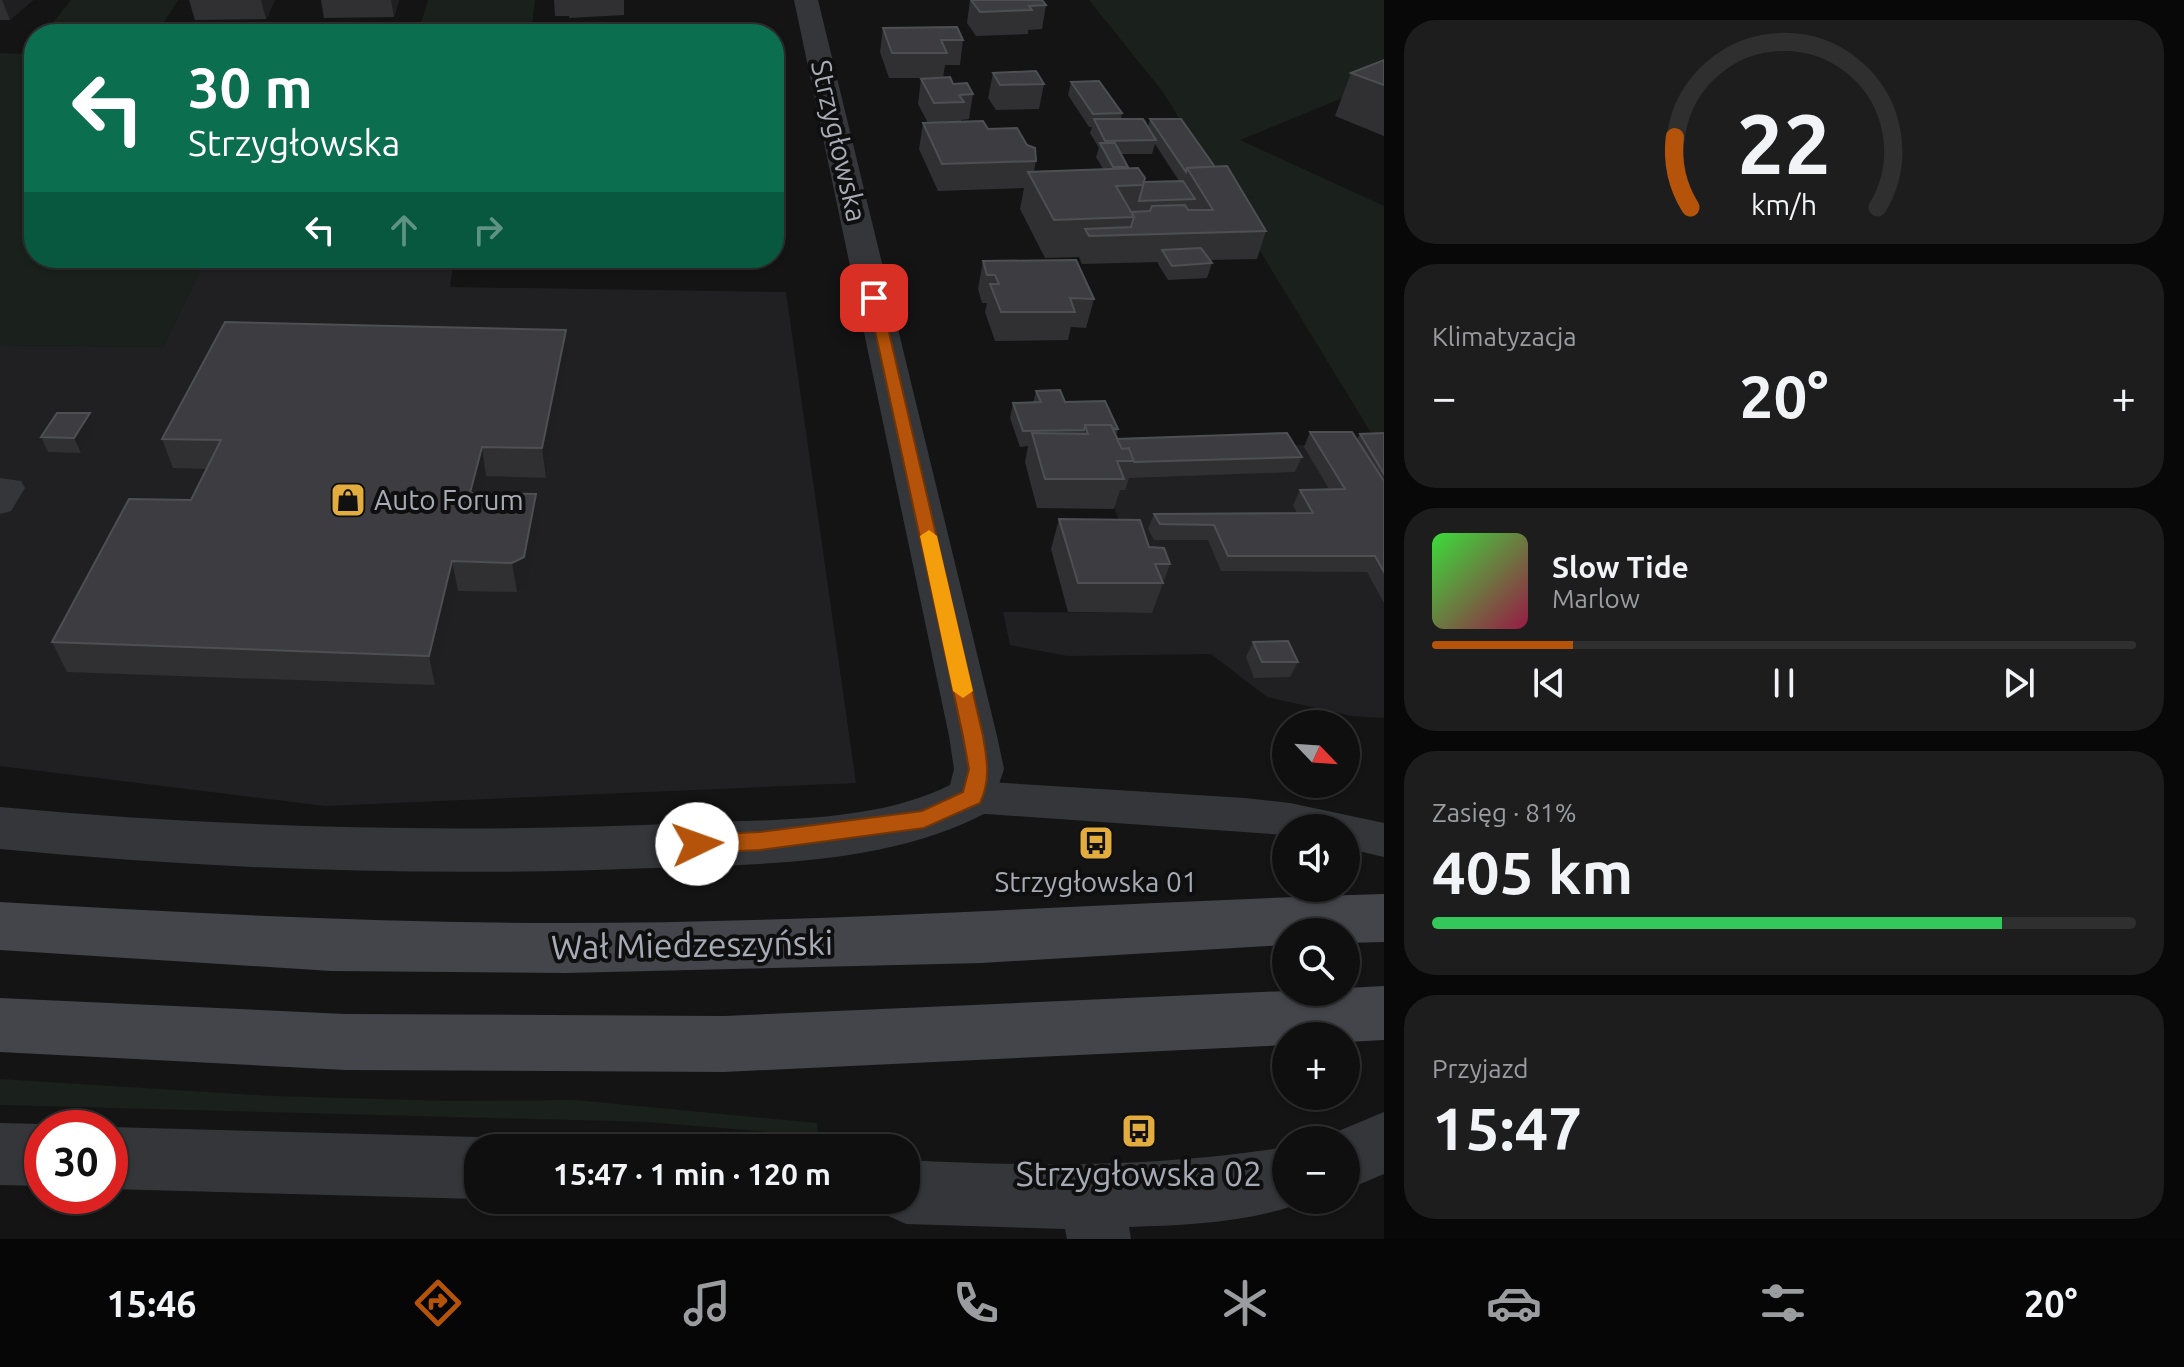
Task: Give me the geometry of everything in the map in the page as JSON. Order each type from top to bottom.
[{"type":"main road","name":"Wał Miedzeszyński","points":[[0,926],[210,941],[520,948],[982,938],[1247,922],[1384,918]]},
{"type":"main road","points":[[0,1025],[345,1042],[724,1044],[1384,1013]]},
{"type":"street","name":"Strzygłowska","points":[[806,0],[973,736],[979,769],[972,797]]},
{"type":"street","points":[[0,828],[209,847],[329,852],[572,850],[760,841],[867,828],[924,819],[972,797]]},
{"type":"street","points":[[1360,1153],[1384,1143]]},
{"type":"street","points":[[0,1154],[24,1155]]},
{"type":"street","points":[[128,1158],[464,1168]]},
{"type":"street","points":[[920,1193],[980,1197],[1094,1218],[1272,1181]]},
{"type":"lane","points":[[0,488],[10,488],[0,504]]},
{"type":"lane","points":[[972,797],[1089,809],[1272,816]]},
{"type":"lane","points":[[1360,834],[1384,840]]},
{"type":"shaded area","points":[[71,0],[178,0],[162,24],[52,24]]},
{"type":"shaded area","points":[[428,0],[535,0],[532,24],[421,24]]},
{"type":"shaded area","points":[[1089,0],[1384,0],[1384,81],[1240,140],[1384,206],[1384,440],[1376,441],[1163,92]]},
{"type":"shaded area","points":[[0,53],[24,54],[24,268],[201,268],[163,347],[0,345]]},
{"type":"shaded area","points":[[201,268],[453,268],[450,287],[786,292],[856,783],[325,806],[0,766],[0,345],[163,347]]},
{"type":"shaded area","points":[[1384,440],[1384,718],[1360,716],[1360,710],[1325,710],[1267,697],[1211,654],[1067,656],[1010,645],[1003,612],[1152,613],[1108,490],[1124,490],[1120,478],[1229,450]]},
{"type":"shaded area","points":[[0,1079],[273,1096],[450,1101],[575,1100],[817,1123],[818,1134],[647,1122],[0,1105]]},
{"type":"building","points":[[971,0],[1042,0],[1046,5],[1029,6],[1032,10],[980,12]]},
{"type":"building","points":[[957,27],[963,40],[941,40],[947,53],[892,53],[883,28]]},
{"type":"building","points":[[1384,60],[1384,85],[1351,73]]},
{"type":"building","points":[[1036,71],[1044,84],[1000,85],[993,73]]},
{"type":"building","points":[[950,77],[953,84],[967,83],[973,94],[959,95],[964,102],[934,103],[921,79]]},
{"type":"building","points":[[1099,81],[1122,113],[1093,114],[1071,82]]},
{"type":"building","points":[[1094,119],[1143,119],[1156,140],[1105,141]]},
{"type":"building","points":[[1150,119],[1181,119],[1215,167],[1187,168],[1186,172]]},
{"type":"building","points":[[983,121],[988,129],[1017,128],[1027,145],[1035,148],[1036,161],[942,164],[923,123]]},
{"type":"building","points":[[1100,143],[1115,143],[1128,167],[1113,167]]},
{"type":"building","points":[[1227,166],[1266,231],[1089,236],[1085,229],[1131,227],[1132,212],[1150,211],[1152,206],[1185,205],[1188,210],[1213,210],[1187,168]]},
{"type":"building","points":[[1138,168],[1145,178],[1143,185],[1116,186],[1134,217],[1054,220],[1028,172]]},
{"type":"building","points":[[1183,181],[1195,199],[1139,201],[1144,182]]},
{"type":"building","points":[[1201,248],[1212,263],[1172,266],[1162,250]]},
{"type":"building","points":[[1076,260],[1094,299],[1070,298],[1075,312],[1001,312],[990,284],[999,284],[995,275],[987,275],[983,261]]},
{"type":"building","points":[[225,322],[566,330],[542,448],[482,447],[470,493],[536,494],[524,557],[512,563],[452,561],[429,656],[52,642],[129,499],[191,500],[221,440],[162,439]]},
{"type":"building","points":[[1060,390],[1065,402],[1105,401],[1118,429],[1113,429],[1111,425],[1085,425],[1084,430],[1023,431],[1013,403],[1041,402],[1036,391]]},
{"type":"building","points":[[57,413],[90,413],[74,438],[41,437]]},
{"type":"building","points":[[1085,425],[1111,425],[1122,449],[1129,448],[1134,461],[1117,461],[1124,479],[1045,479],[1032,433],[1088,434]]},
{"type":"building","points":[[1310,432],[1352,432],[1384,481],[1384,572],[1375,556],[1228,556],[1214,525],[1160,524],[1154,514],[1313,513],[1300,490],[1345,489]]},
{"type":"building","points":[[1287,433],[1302,457],[1134,462],[1129,448],[1122,449],[1117,439]]},
{"type":"building","points":[[1384,433],[1384,474],[1360,434]]},
{"type":"building","points":[[1059,519],[1140,520],[1149,547],[1164,548],[1170,564],[1155,564],[1163,583],[1078,583]]},
{"type":"building","points":[[1288,641],[1298,662],[1262,662],[1253,642]]},
{"type":"slow traffic","points":[[929,536],[963,691]]},
{"type":"place","name":"Auto Forum","points":[[348,500]]},
{"type":"place","name":"Strzygłowska 01","points":[[1096,843]]},
{"type":"place","name":"Strzygłowska 02","points":[[1139,1131]]},
{"type":"route","points":[[697,844],[760,841],[924,819],[972,797],[979,769],[973,736],[874,298]]}]
